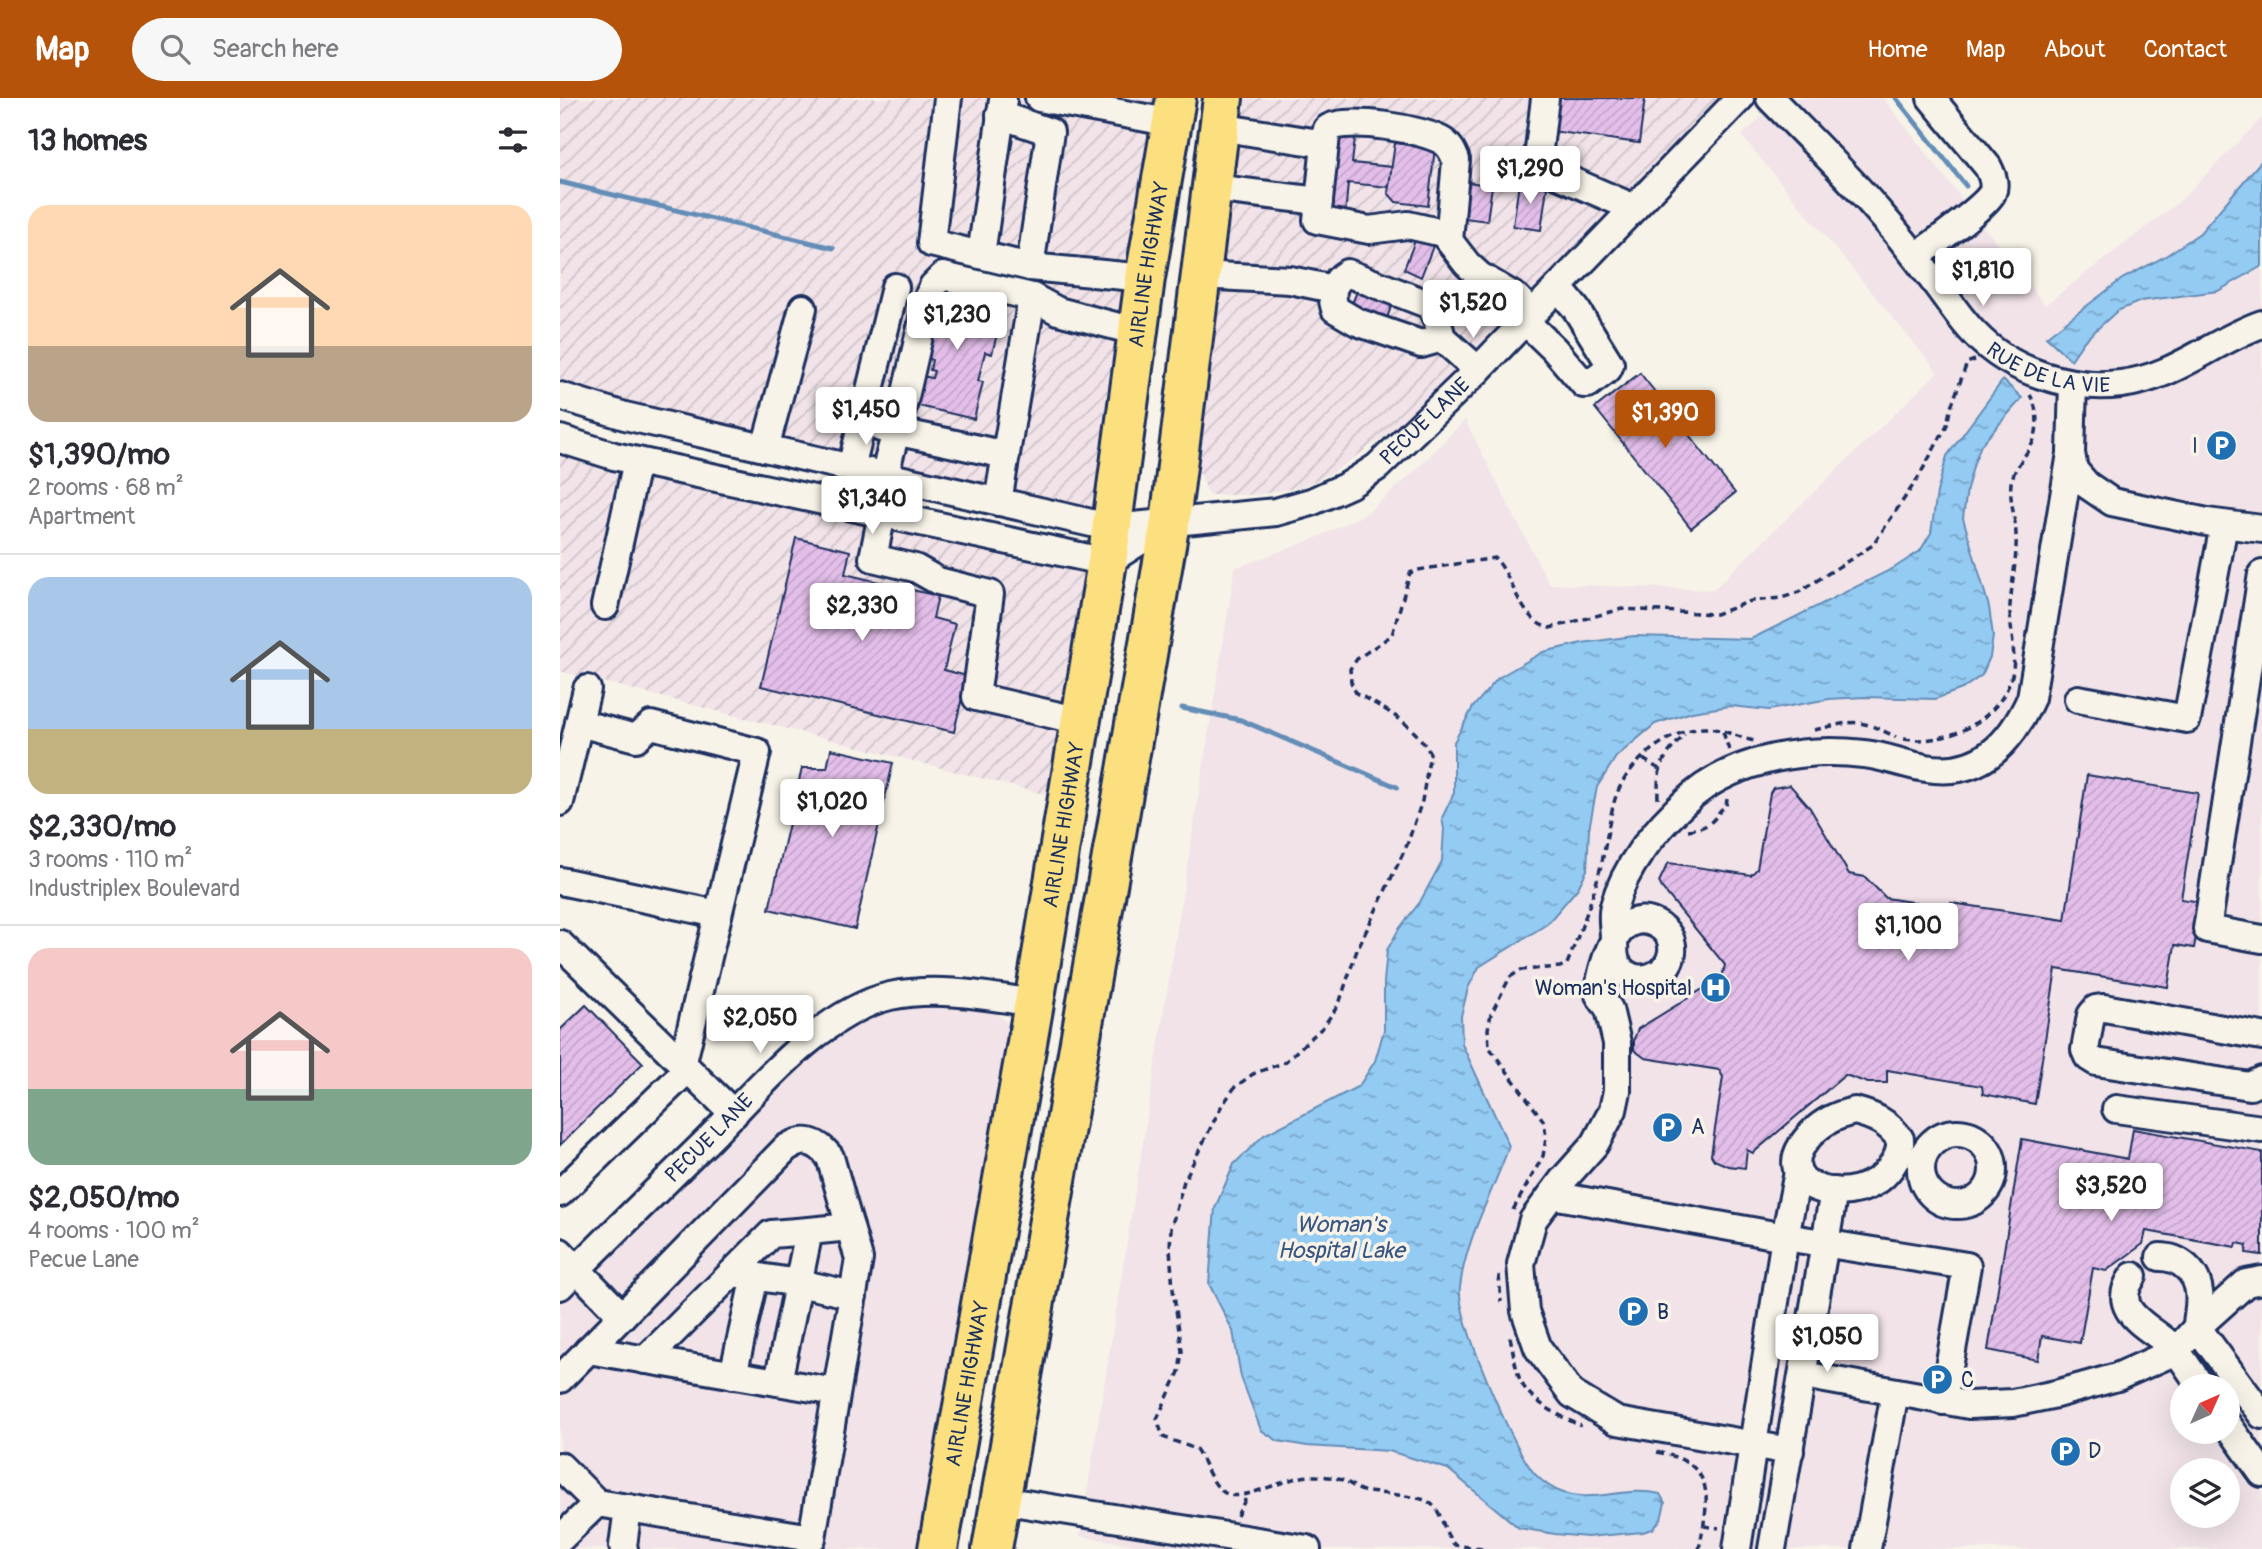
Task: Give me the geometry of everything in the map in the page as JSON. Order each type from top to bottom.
[{"type":"highway","name":"AIRLINE HIGHWAY","points":[[938,1549],[1034,1003],[1110,545],[1145,278],[1175,110]]},
{"type":"highway","points":[[992,1549],[1170,522],[1221,113]]},
{"type":"street","points":[[948,98],[932,243],[1031,267],[1145,278]]},
{"type":"street","points":[[1039,98],[1175,110]]},
{"type":"street","points":[[1545,98],[1537,166],[1634,208]]},
{"type":"street","name":"PECUE LANE","points":[[1110,545],[1170,522],[1276,512],[1311,502],[1349,485],[1377,467],[1478,370],[1740,98]]},
{"type":"street","name":"RUE DE LA VIE","points":[[1770,98],[1849,180],[1916,257],[1976,336],[2027,369],[2073,383],[2121,384],[2157,376],[2221,341],[2262,324]]},
{"type":"street","points":[[1916,257],[1982,205],[1992,193],[1994,180],[1988,167],[1931,98]]},
{"type":"street","points":[[981,255],[1002,106],[1050,132],[1031,267]]},
{"type":"street","points":[[1221,113],[1325,144]]},
{"type":"street","points":[[1449,241],[1456,160],[1452,150],[1426,134],[1395,128],[1339,125],[1327,129],[1317,220],[1369,230],[1408,225],[1443,233],[1449,241],[1480,276],[1517,298],[1528,318],[1584,384],[1608,369],[1610,364],[1583,320],[1558,287]]},
{"type":"street","points":[[1212,188],[1319,201]]},
{"type":"street","points":[[1442,338],[1421,344],[1357,322],[1335,309],[1331,296],[1337,279],[1347,273],[1430,305],[1442,338],[1478,370]]},
{"type":"street","points":[[1201,275],[1290,280],[1333,289]]},
{"type":"street","points":[[894,478],[928,297],[933,286],[943,276],[1032,297],[1058,311],[1138,332]]},
{"type":"street","points":[[851,468],[895,287]]},
{"type":"street","points":[[998,502],[1032,297]]},
{"type":"street","points":[[765,449],[803,308]]},
{"type":"street","points":[[1790,1451],[1617,1422],[1572,1394],[1538,1348],[1525,1311],[1521,1264],[1533,1220],[1595,1144],[1613,1110],[1617,1091],[1617,1042],[1609,1009],[1599,995],[1599,984],[1615,941],[1626,925],[1645,920],[1663,928],[1669,936],[1671,955],[1663,971],[1646,979],[1637,978],[1621,969],[1613,951],[1615,941],[1613,908],[1624,879],[1648,842],[1695,794],[1721,777],[1748,765],[1831,752],[1866,754],[1926,768],[1949,770],[1975,763],[1994,753],[2011,735],[2031,698],[2037,674],[2071,453],[2073,383]]},
{"type":"street","points":[[560,396],[625,416],[998,502],[1110,545]]},
{"type":"street","points":[[862,423],[1006,455]]},
{"type":"street","points":[[560,439],[637,461],[882,514],[1110,545],[1170,522]]},
{"type":"street","points":[[2071,453],[2074,470],[2087,485],[2112,502],[2224,525],[2262,529]]},
{"type":"street","points":[[605,606],[637,461]]},
{"type":"street","points":[[882,514],[873,558],[915,568],[938,581],[990,594],[976,697],[1080,721]]},
{"type":"street","points":[[2078,699],[2187,719],[2224,525]]},
{"type":"street","points":[[2262,574],[2207,929],[2262,939]]},
{"type":"street","points":[[560,802],[587,689]]},
{"type":"street","points":[[560,1193],[685,1068],[757,752],[651,725],[636,738],[579,723]]},
{"type":"street","points":[[560,881],[718,914]]},
{"type":"street","points":[[560,944],[734,1114]]},
{"type":"street","points":[[1609,1009],[1637,978]]},
{"type":"street","name":"PECUE LANE","points":[[566,1269],[818,1033],[842,1016],[869,1003],[915,993],[949,992],[1034,1003]]},
{"type":"street","points":[[2262,1036],[2104,1008],[2091,1015],[2085,1050],[2088,1057],[2096,1062],[2250,1086],[2262,1080]]},
{"type":"street","points":[[2116,1109],[2262,1129]]},
{"type":"street","points":[[1729,1539],[1752,1445],[1798,1172],[1797,1153],[1806,1139],[1828,1120],[1855,1111],[1883,1121],[1900,1139],[1899,1156],[1887,1173],[1866,1189],[1852,1192],[1818,1189],[1798,1172]]},
{"type":"street","points":[[560,1379],[786,1149],[797,1142],[811,1140],[821,1146],[830,1157],[859,1259],[811,1544],[784,1541],[597,1503],[560,1466]]},
{"type":"street","points":[[1773,1549],[1834,1191]]},
{"type":"street","points":[[1552,1195],[1785,1237],[1968,1266],[1943,1401]]},
{"type":"street","points":[[645,1360],[743,1274],[771,1234],[850,1227]]},
{"type":"street","points":[[778,1382],[809,1231]]},
{"type":"street","points":[[2160,1257],[2170,1257],[2178,1261],[2195,1279],[2199,1293],[2197,1327],[2261,1413]]},
{"type":"street","points":[[566,1269],[622,1316]]},
{"type":"street","points":[[743,1274],[853,1295]]},
{"type":"street","points":[[733,1375],[743,1274]]},
{"type":"street","points":[[2133,1276],[2124,1295],[2129,1308],[2146,1329],[2161,1335],[2192,1374]]},
{"type":"street","points":[[1802,1375],[1969,1405],[2013,1403],[2117,1377],[2176,1351],[2197,1327],[2246,1283],[2262,1280]]},
{"type":"street","points":[[589,1350],[836,1392]]},
{"type":"street","points":[[2226,1374],[2230,1371]]},
{"type":"street","points":[[1867,1549],[1895,1392]]},
{"type":"street","points":[[2240,1442],[2262,1473]]},
{"type":"street","points":[[1000,1500],[1307,1549]]},
{"type":"street","points":[[560,1539],[597,1503]]},
{"type":"street","points":[[623,1548],[628,1508]]},
{"type":"path","points":[[1482,1549],[1454,1547],[1444,1532],[1442,1518],[1426,1501],[1359,1490],[1332,1477],[1304,1477],[1256,1490],[1247,1496],[1230,1495],[1217,1488],[1196,1449],[1163,1437],[1157,1419],[1179,1372],[1182,1351],[1170,1249],[1171,1228],[1184,1181],[1221,1107],[1235,1087],[1252,1074],[1285,1062],[1323,1027],[1339,1004],[1356,950],[1407,845],[1422,801],[1430,752],[1412,729],[1386,708],[1356,693],[1351,682],[1350,669],[1357,659],[1392,635],[1410,573],[1418,570],[1495,558],[1525,608],[1541,626],[1550,628],[1622,610],[1716,614],[1751,601],[1782,598],[1799,592],[1873,545],[1918,478],[1947,425],[1967,363],[1983,360]]},
{"type":"path","points":[[1809,731],[1861,722],[1898,738],[1934,739],[1959,732],[1987,716],[1998,705],[2011,677],[2010,608],[2017,536],[2011,484],[2016,467],[2033,443],[2037,421],[2034,402],[2027,391]]},
{"type":"path","points":[[1511,1215],[1515,1203],[1543,1156],[1546,1138],[1543,1120],[1489,1047],[1491,1014],[1510,977],[1521,970],[1567,964],[1608,843],[1616,798],[1628,775],[1642,758],[1660,744],[1705,728],[1762,742]]},
{"type":"path","points":[[1642,758],[1659,769]]},
{"type":"path","points":[[1499,1265],[1499,1294],[1502,1306]]},
{"type":"path","points":[[1508,1331],[1521,1381],[1531,1395],[1581,1427]]},
{"type":"path","points":[[1650,1450],[1677,1456],[1690,1462],[1699,1471],[1706,1488],[1704,1525],[1699,1549]]},
{"type":"path","points":[[1704,1525],[1729,1539]]},
{"type":"shaded area","points":[[560,98],[1167,98],[1113,528],[560,396]]},
{"type":"shaded area","points":[[1245,98],[1722,98],[1430,396],[1391,432],[1331,474],[1301,487],[1257,495],[1209,495],[1197,467]]},
{"type":"shaded area","name":"Woman's Hospital","points":[[1781,98],[1883,98],[2045,305],[2180,201],[2262,118],[2262,1549],[1160,1549],[1080,1536],[1235,568],[1314,539],[1367,513],[1412,474],[1465,420],[1549,584],[1713,590],[1938,372],[1742,136]]},
{"type":"shaded area","points":[[560,439],[1107,562],[1067,800],[560,671]]},
{"type":"shaded area","points":[[919,1000],[993,1010],[1007,1023],[1010,1036],[920,1549],[560,1549],[560,1298],[803,1058],[862,1015]]},
{"type":"water","points":[[2262,160],[2262,266],[2218,291],[2141,301],[2117,311],[2084,341],[2071,360],[2046,337],[2122,279],[2164,257],[2200,233]]},
{"type":"water","name":"Woman's Hospital Lake","points":[[2003,380],[2022,398],[1981,445],[1967,489],[1963,518],[1989,607],[1993,636],[1990,657],[1982,675],[1962,689],[1935,699],[1829,699],[1769,710],[1730,706],[1692,712],[1655,724],[1616,757],[1597,787],[1589,829],[1587,870],[1578,888],[1547,924],[1479,967],[1468,988],[1461,1016],[1462,1044],[1509,1146],[1468,1250],[1460,1287],[1461,1302],[1475,1351],[1522,1455],[1539,1478],[1556,1490],[1582,1496],[1633,1492],[1660,1494],[1665,1503],[1661,1519],[1653,1529],[1643,1532],[1587,1537],[1519,1528],[1448,1469],[1389,1451],[1307,1446],[1278,1441],[1261,1430],[1241,1377],[1233,1331],[1209,1284],[1215,1208],[1234,1164],[1264,1135],[1359,1086],[1375,1061],[1384,1030],[1387,950],[1420,902],[1442,861],[1442,818],[1454,793],[1454,742],[1473,707],[1498,678],[1543,652],[1582,643],[1634,636],[1751,639],[1894,568],[1920,551],[1931,533],[1937,492],[1947,456]]},
{"type":"building","points":[[1555,98],[1645,98],[1639,143],[1551,131]]},
{"type":"building","points":[[1335,127],[1356,130],[1352,163],[1392,167],[1389,187],[1348,183],[1345,216],[1325,213]]},
{"type":"building","points":[[1395,143],[1435,148],[1428,206],[1396,202],[1388,193]]},
{"type":"building","points":[[1469,182],[1492,186],[1487,221],[1464,218]]},
{"type":"building","points":[[1519,183],[1547,187],[1541,230],[1513,226]]},
{"type":"building","points":[[1416,238],[1433,246],[1421,277],[1404,269]]},
{"type":"building","points":[[947,286],[998,298],[991,328],[998,330],[992,354],[985,352],[978,381],[983,382],[974,419],[910,404],[917,375],[932,378],[932,360],[928,358],[930,350],[926,349],[940,290]]},
{"type":"building","points":[[1358,289],[1394,299],[1385,323],[1351,306]]},
{"type":"building","points":[[1640,373],[1735,493],[1691,528],[1595,408]]},
{"type":"building","points":[[796,538],[850,551],[845,574],[938,596],[933,618],[955,624],[944,670],[967,676],[954,732],[761,686]]},
{"type":"building","points":[[831,749],[893,763],[855,929],[769,909],[802,768],[827,768]]},
{"type":"building","points":[[2087,775],[2198,793],[2181,899],[2202,902],[2194,948],[2175,945],[2168,987],[2056,969],[2035,1104],[1983,1094],[1982,1086],[1887,1070],[1887,1083],[1868,1083],[1845,1075],[1753,1153],[1747,1150],[1745,1168],[1728,1166],[1714,1160],[1711,1155],[1723,1077],[1719,1070],[1645,1058],[1634,1050],[1638,1029],[1722,977],[1725,965],[1662,888],[1659,882],[1669,863],[1751,875],[1757,869],[1770,793],[1773,788],[1790,785],[1810,808],[1849,874],[1865,877],[1886,898],[1950,908],[1951,903],[2065,920]]},
{"type":"building","points":[[586,1005],[643,1063],[560,1145],[560,1030]]},
{"type":"building","points":[[2133,1129],[2262,1152],[2262,1255],[2246,1253],[2247,1245],[2237,1243],[2236,1247],[2146,1231],[2143,1244],[2106,1271],[2093,1268],[2080,1343],[2042,1336],[2038,1360],[1988,1350],[2022,1139],[2128,1159]]},
{"type":"waterway","points":[[1896,98],[1966,186]]},
{"type":"waterway","points":[[560,182],[833,248]]},
{"type":"waterway","points":[[1182,708],[1241,720],[1397,787]]},
{"type":"place","name":"I","points":[[2221,446]]},
{"type":"place","name":"Woman's Hospital","points":[[1715,988]]},
{"type":"place","name":"A","points":[[1668,1127]]},
{"type":"place","name":"B","points":[[1634,1312]]},
{"type":"place","name":"C","points":[[1938,1380]]},
{"type":"place","name":"D","points":[[2065,1451]]}]
